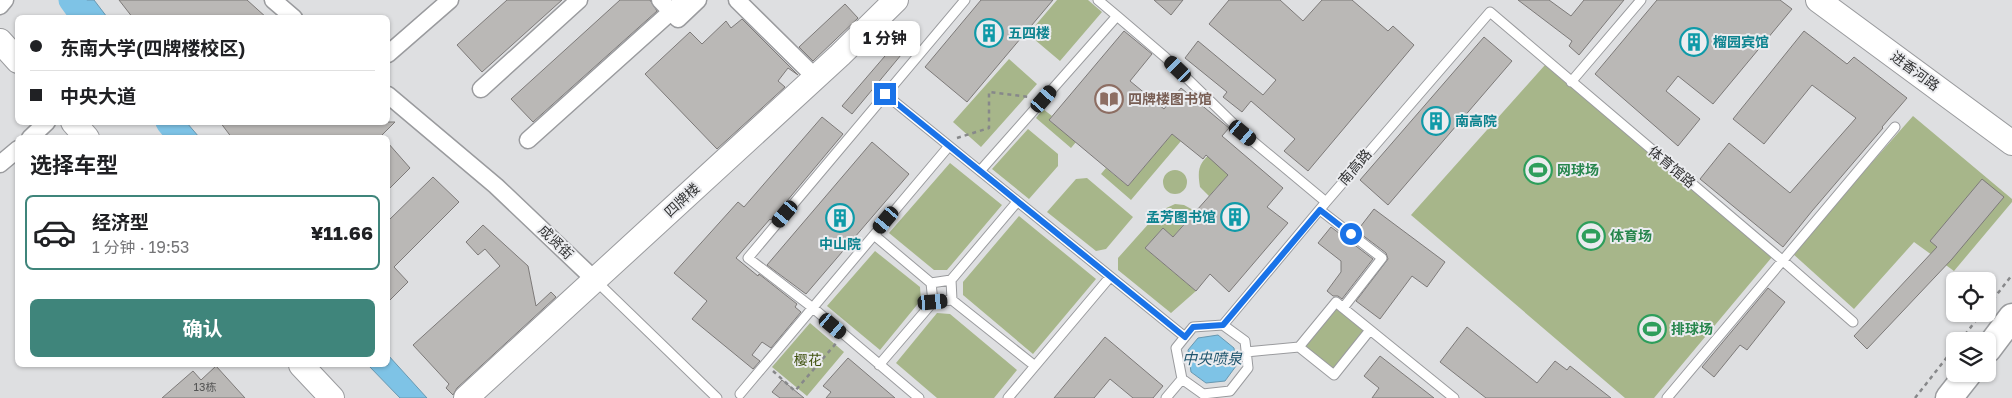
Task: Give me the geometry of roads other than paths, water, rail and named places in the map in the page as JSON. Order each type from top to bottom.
[{"type":"main road","points":[[1996,339],[2012,318]]},
{"type":"main road","points":[[1949,398],[1962,382]]},
{"type":"street","points":[[0,6],[6,0]]},
{"type":"street","points":[[272,0],[290,15]]},
{"type":"street","points":[[390,52],[450,0]]},
{"type":"street","points":[[481,89],[579,0]]},
{"type":"street","points":[[660,0],[678,19],[698,0]]},
{"type":"street","points":[[528,140],[684,0]]},
{"type":"street","points":[[737,0],[815,77]]},
{"type":"street","name":"四牌楼","points":[[468,396],[596,280],[896,0]]},
{"type":"street","name":"进香河路","points":[[1818,0],[2012,142]]},
{"type":"street","points":[[0,41],[15,58]]},
{"type":"street","name":"成贤街","points":[[390,97],[496,186],[596,280]]},
{"type":"street","points":[[33,135],[44,125]]},
{"type":"street","points":[[76,125],[84,135]]},
{"type":"street","points":[[0,164],[15,152]]},
{"type":"street","points":[[303,367],[332,398]]},
{"type":"lane","points":[[919,398],[811,307],[748,258],[964,0]]},
{"type":"lane","points":[[1098,0],[1165,57],[1243,133],[1326,202]]},
{"type":"lane","points":[[1571,82],[1641,0]]},
{"type":"lane","name":"体育馆路","points":[[1490,12],[1782,260],[1852,322]]},
{"type":"lane","name":"南高路","points":[[1223,325],[1490,12]]},
{"type":"lane","points":[[980,171],[1117,16]]},
{"type":"lane","points":[[885,94],[1185,337]]},
{"type":"lane","points":[[1667,398],[1895,127]]},
{"type":"lane","points":[[740,394],[811,307],[874,235],[946,144]]},
{"type":"lane","points":[[931,283],[951,280],[1017,202]]},
{"type":"lane","points":[[1320,210],[1382,258],[1343,308]]},
{"type":"lane","points":[[874,235],[931,283],[933,302]]},
{"type":"lane","points":[[1008,398],[1110,277]]},
{"type":"lane","name":"成贤街","points":[[596,280],[717,398]]},
{"type":"lane","points":[[951,280],[952,300]]},
{"type":"lane","points":[[880,365],[933,302],[952,300],[1034,366]]},
{"type":"lane","points":[[1300,347],[1336,302],[1454,398]]},
{"type":"lane","points":[[1223,325],[1245,342],[1248,368],[1230,392],[1210,396],[1203,394],[1182,379],[1176,348],[1185,337],[1193,327],[1223,325]]},
{"type":"lane","points":[[1246,352],[1300,347],[1334,375],[1370,330]]},
{"type":"lane","points":[[1166,398],[1182,379]]},
{"type":"water","points":[[78,0],[94,0],[105,15],[89,15]]},
{"type":"water","points":[[170,125],[189,125],[197,135],[178,135]]},
{"type":"water","name":"中央喷泉","points":[[1218,335],[1234,348],[1236,366],[1225,381],[1206,383],[1191,372],[1188,350],[1198,338]]},
{"type":"water","points":[[390,357],[427,398],[400,398],[370,367],[390,367]]},
{"type":"waterway","points":[[71,0],[82,15]]},
{"type":"waterway","points":[[170,125],[179,135]]},
{"type":"place","name":"五四楼","points":[[989,33]]},
{"type":"place","name":"榴园宾馆","points":[[1694,42]]},
{"type":"place","name":"四牌楼图书馆","points":[[1109,99]]},
{"type":"place","name":"南高院","points":[[1436,121]]},
{"type":"place","name":"网球场","points":[[1538,170]]},
{"type":"place","name":"孟芳图书馆","points":[[1235,217]]},
{"type":"place","name":"中山院","points":[[840,218]]},
{"type":"place","name":"体育场","points":[[1591,236]]},
{"type":"place","name":"排球场","points":[[1652,329]]},
{"type":"park label","name":"樱花","points":[[808,360]]}]
